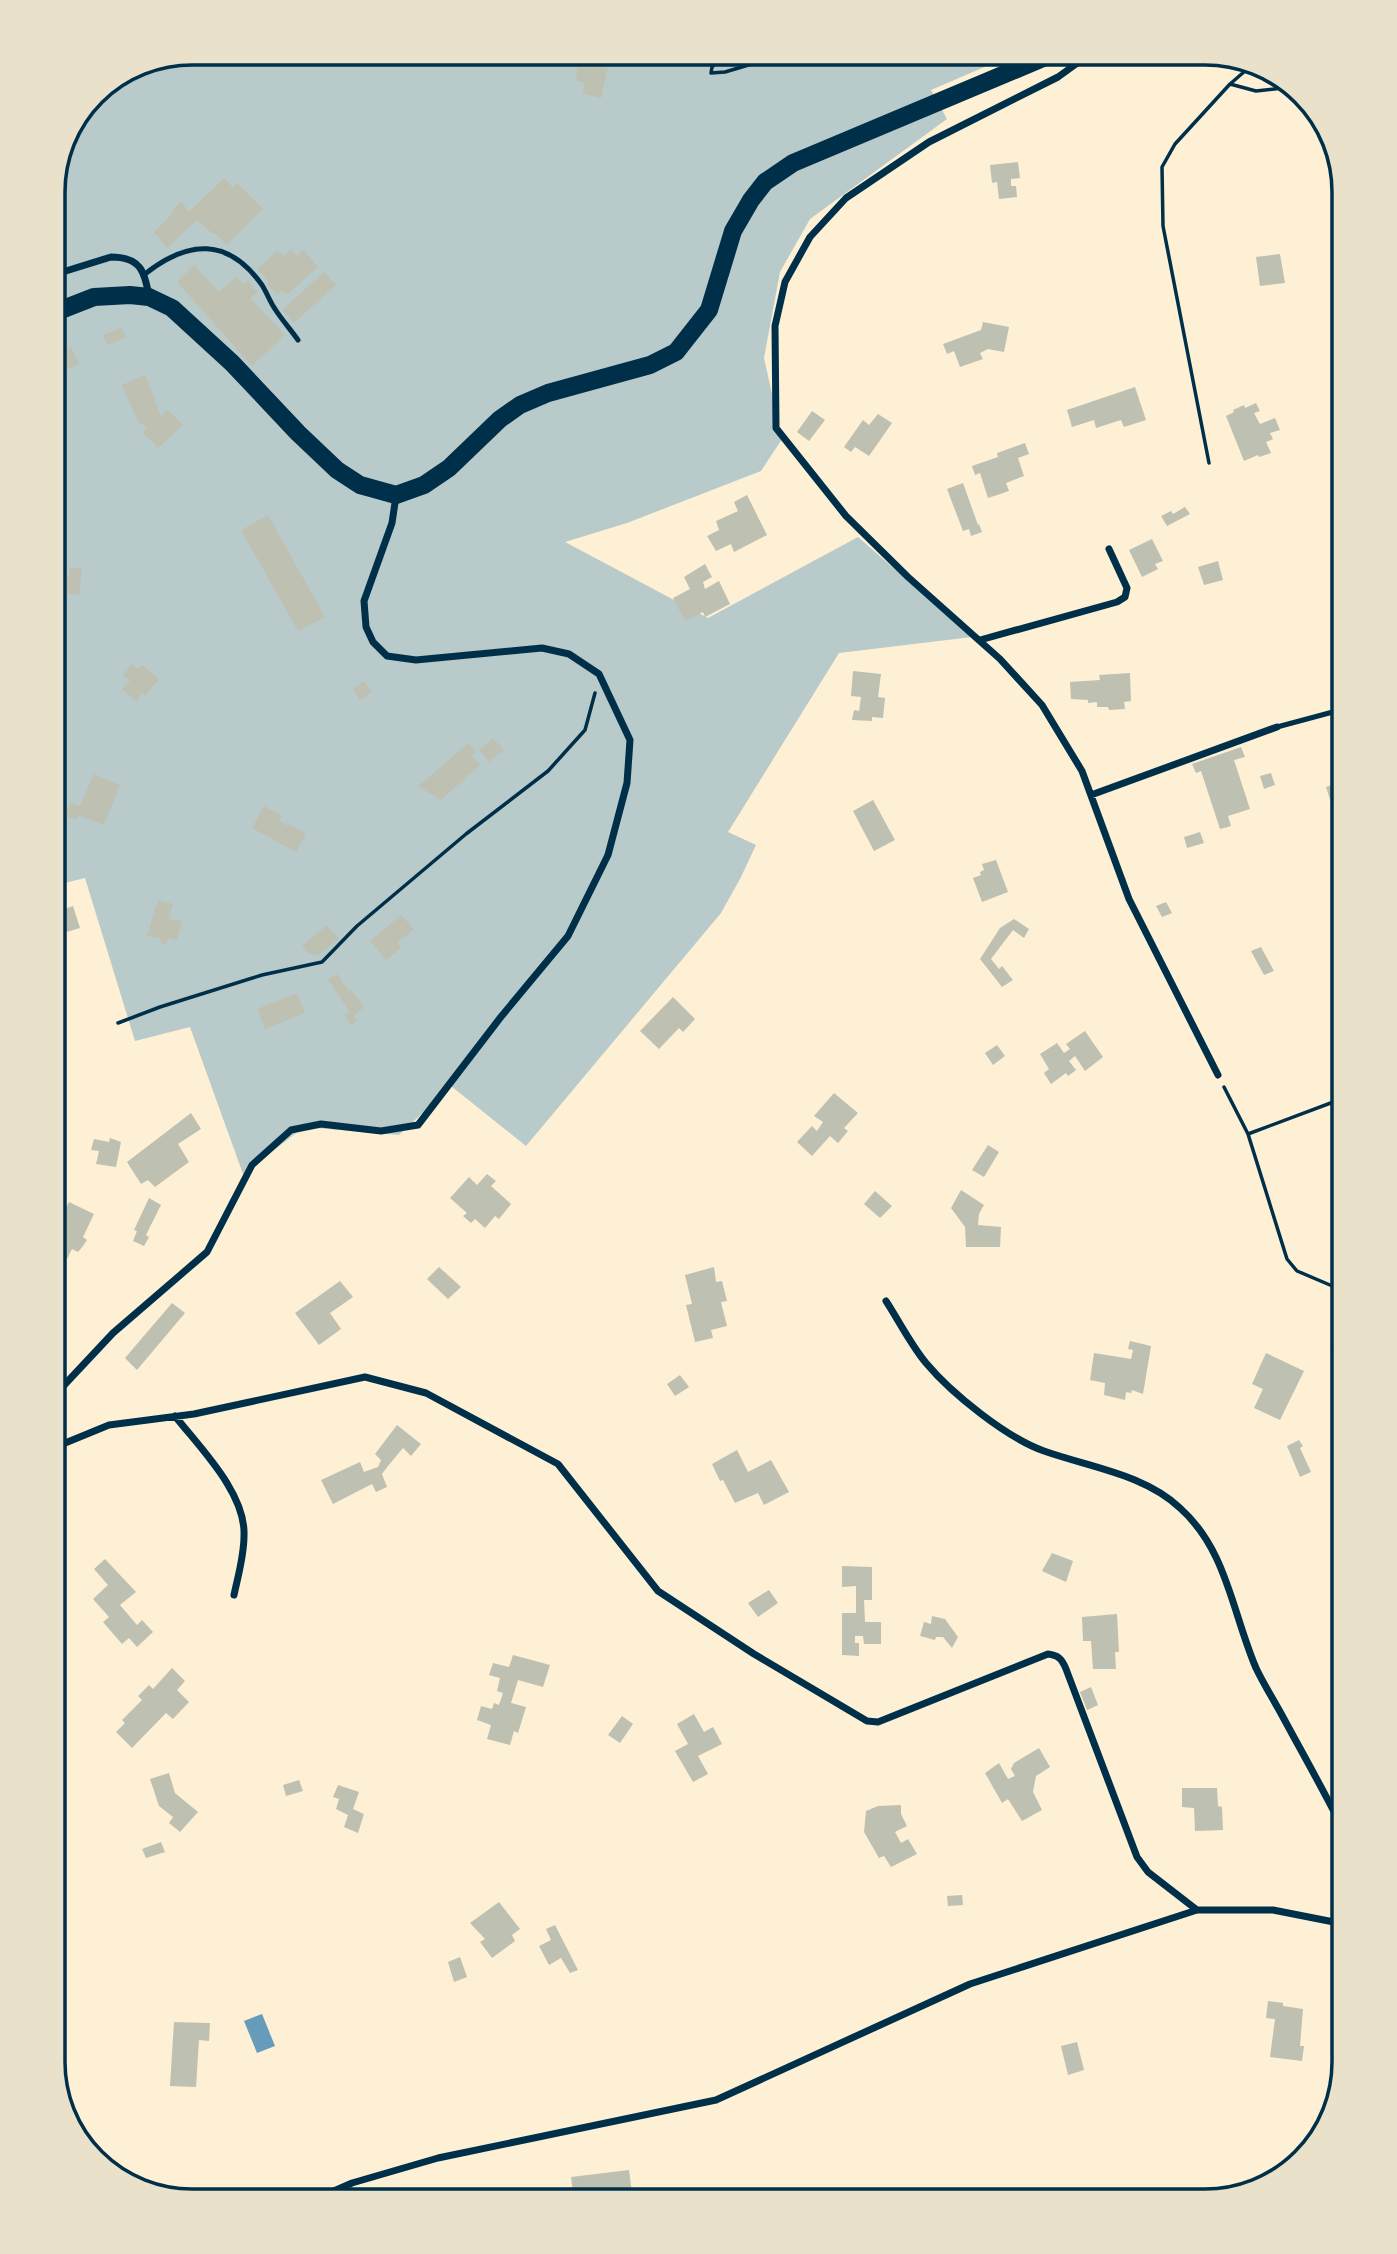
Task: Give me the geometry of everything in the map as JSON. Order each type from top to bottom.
[{"type":"main road","points":[[65,308],[94,297],[130,295],[149,297],[172,308],[191,323],[337,470],[360,485],[396,495],[424,485],[449,468],[500,419],[520,405],[548,393],[650,365],[676,352],[709,310],[733,232],[765,182],[793,163],[1027,65]]},
{"type":"street","points":[[1075,65],[1058,77],[929,142],[846,198],[810,237],[785,282],[775,326],[776,428],[846,516],[908,577],[1000,659],[1042,705],[1082,771],[1129,899],[1218,1075]]},
{"type":"street","points":[[65,271],[111,257],[130,260],[145,274],[149,297]]},
{"type":"street","points":[[65,1384],[113,1333],[207,1252],[252,1165],[291,1130],[321,1124],[381,1131],[418,1125],[500,1018],[568,936],[608,855],[627,783],[630,740],[600,674],[569,654],[542,648],[416,660],[387,656],[373,642],[366,626],[364,601],[392,523],[396,495]]},
{"type":"street","points":[[980,640],[1117,602],[1125,597],[1127,588],[1109,549]]},
{"type":"street","points":[[1091,795],[1277,727]]},
{"type":"street","points":[[886,1301],[925,1362],[966,1402],[995,1424],[1041,1450],[1102,1469],[1153,1489],[1180,1507],[1208,1538],[1222,1569],[1235,1613],[1257,1670],[1332,1807]]},
{"type":"street","points":[[65,1443],[109,1425],[174,1416],[365,1377],[426,1393],[558,1464],[658,1591],[754,1654],[867,1721],[878,1722],[1048,1654],[1056,1655],[1066,1669],[1137,1857],[1148,1872],[1197,1910]]},
{"type":"street","points":[[174,1416],[227,1483],[239,1508],[245,1535],[234,1595]]},
{"type":"street","points":[[338,2189],[438,2158],[716,2099],[970,1984],[1197,1910],[1273,1910],[1332,1921]]},
{"type":"lane","points":[[145,274],[161,261],[181,251],[199,247],[214,249],[232,257],[262,285],[275,309],[299,340]]},
{"type":"lane","points":[[1277,727],[1332,712]]},
{"type":"path","points":[[714,65],[711,74],[749,65]]},
{"type":"path","points":[[1209,463],[1163,226],[1162,167],[1175,144],[1245,71]]},
{"type":"path","points":[[1230,84],[1256,91],[1279,88]]},
{"type":"path","points":[[118,1023],[251,978],[322,961],[367,917],[466,834],[548,771],[585,730],[600,674]]},
{"type":"path","points":[[1218,1075],[1248,1134],[1287,1259],[1297,1271],[1332,1286]]},
{"type":"path","points":[[1248,1134],[1332,1103]]},
{"type":"shaded area","points":[[192,65],[989,65],[931,90],[947,119],[810,219],[780,272],[764,358],[782,439],[761,471],[627,523],[565,542],[708,618],[858,537],[972,637],[839,653],[728,832],[756,845],[721,913],[526,1146],[451,1086],[399,1135],[304,1127],[243,1174],[190,1027],[135,1041],[85,878],[65,883],[65,183],[74,143],[91,114],[108,96],[151,71]]},
{"type":"water","points":[[262,2014],[275,2046],[257,2053],[244,2021]]},
{"type":"building","points":[[587,65],[608,65],[601,98],[583,94],[585,83],[576,80],[578,66],[586,68]]},
{"type":"building","points":[[1018,162],[1020,178],[1011,179],[1011,186],[1016,186],[1017,197],[999,199],[997,182],[992,183],[990,165]]},
{"type":"building","points":[[224,178],[233,188],[237,183],[263,209],[227,245],[197,220],[167,248],[154,232],[181,201],[189,212]]},
{"type":"building","points":[[291,249],[297,256],[304,250],[318,267],[287,295],[282,290],[277,295],[257,269],[277,251],[284,256]]},
{"type":"building","points":[[1280,254],[1285,283],[1260,286],[1256,257]]},
{"type":"building","points":[[194,265],[219,292],[236,277],[244,284],[248,281],[258,292],[250,298],[285,335],[252,366],[177,282]]},
{"type":"building","points":[[324,272],[336,285],[294,323],[282,310]]},
{"type":"building","points":[[983,322],[1009,327],[1004,352],[988,349],[980,353],[983,359],[960,367],[954,351],[947,354],[943,344],[981,330]]},
{"type":"building","points":[[122,328],[126,338],[107,345],[103,335]]},
{"type":"building","points":[[71,347],[79,364],[66,370],[65,368],[65,350]]},
{"type":"building","points":[[145,375],[161,416],[168,410],[183,425],[158,448],[142,432],[147,429],[138,422],[122,385]]},
{"type":"building","points":[[1135,387],[1146,420],[1124,427],[1121,420],[1096,428],[1094,420],[1072,427],[1067,410]]},
{"type":"building","points":[[1256,403],[1260,411],[1254,413],[1260,424],[1275,418],[1280,430],[1270,433],[1273,439],[1266,442],[1271,453],[1244,461],[1226,416],[1244,405],[1245,408]]},
{"type":"building","points":[[812,411],[825,420],[809,441],[797,432]]},
{"type":"building","points":[[878,414],[892,423],[869,456],[855,447],[851,452],[844,447],[863,420],[869,425]]},
{"type":"building","points":[[1025,443],[1029,454],[1018,458],[1024,476],[1006,483],[1009,491],[988,498],[980,473],[975,475],[972,466]]},
{"type":"building","points":[[963,483],[982,532],[971,536],[969,529],[963,531],[947,489]]},
{"type":"building","points":[[747,495],[767,535],[734,552],[731,544],[716,551],[707,536],[719,530],[716,521],[738,511],[734,502]]},
{"type":"building","points":[[1185,507],[1190,514],[1167,526],[1161,516],[1171,511],[1173,514]]},
{"type":"building","points":[[268,515],[325,617],[298,631],[241,530]]},
{"type":"building","points":[[1152,539],[1163,561],[1155,564],[1158,569],[1142,577],[1129,550]]},
{"type":"building","points":[[1218,561],[1223,580],[1204,585],[1198,567]]},
{"type":"building","points":[[705,564],[712,577],[703,582],[705,589],[719,581],[730,604],[705,617],[703,612],[685,621],[673,598],[690,589],[684,577]]},
{"type":"building","points":[[70,568],[82,568],[79,595],[67,594],[65,584],[66,577],[69,577]]},
{"type":"building","points":[[132,664],[138,669],[142,665],[159,679],[145,696],[143,693],[136,701],[122,689],[130,681],[123,675]]},
{"type":"building","points":[[853,671],[881,674],[878,697],[885,698],[883,718],[872,717],[872,721],[852,720],[854,710],[859,711],[861,697],[851,696]]},
{"type":"building","points":[[1130,673],[1131,701],[1124,702],[1125,709],[1109,710],[1108,707],[1097,707],[1097,702],[1071,699],[1070,682],[1100,680],[1099,675]]},
{"type":"building","points":[[364,681],[372,692],[360,700],[353,689]]},
{"type":"building","points":[[493,738],[504,750],[489,762],[479,750]]},
{"type":"building","points":[[469,743],[476,752],[472,756],[480,765],[441,800],[418,786]]},
{"type":"building","points":[[1241,747],[1245,757],[1234,760],[1250,809],[1228,816],[1231,826],[1220,829],[1201,771],[1196,773],[1192,764]]},
{"type":"building","points":[[1271,773],[1275,785],[1264,789],[1260,776]]},
{"type":"building","points":[[94,774],[120,785],[104,825],[78,815],[76,820],[65,815],[70,803],[80,806]]},
{"type":"building","points":[[1332,785],[1332,806],[1326,787]]},
{"type":"building","points":[[873,800],[895,840],[874,851],[853,811]]},
{"type":"building","points":[[264,806],[282,816],[279,820],[287,826],[288,824],[306,834],[296,852],[252,828]]},
{"type":"building","points":[[1200,832],[1204,843],[1187,848],[1184,837]]},
{"type":"building","points":[[996,860],[1008,892],[982,902],[973,878],[981,875],[980,872],[984,870],[982,864]]},
{"type":"building","points":[[158,900],[173,904],[169,919],[182,921],[177,940],[168,938],[166,944],[160,943],[161,939],[147,936]]},
{"type":"building","points":[[1166,902],[1172,913],[1162,917],[1156,906]]},
{"type":"building","points":[[73,906],[80,928],[65,932],[65,909]]},
{"type":"building","points":[[401,915],[414,929],[398,942],[401,948],[386,960],[370,941]]},
{"type":"building","points":[[1014,919],[1029,929],[1024,938],[1013,930],[991,959],[999,969],[1002,966],[1013,980],[1002,987],[980,959],[1000,928]]},
{"type":"building","points":[[327,925],[339,939],[320,954],[307,952],[302,946]]},
{"type":"building","points":[[1261,947],[1274,971],[1264,975],[1251,951]]},
{"type":"building","points":[[337,974],[364,1007],[354,1016],[357,1020],[351,1025],[344,1015],[350,1012],[328,980]]},
{"type":"building","points":[[297,993],[305,1013],[265,1029],[257,1009]]},
{"type":"building","points":[[673,997],[695,1019],[683,1032],[679,1028],[659,1049],[640,1031]]},
{"type":"building","points":[[1085,1031],[1103,1057],[1085,1071],[1075,1056],[1069,1061],[1076,1070],[1068,1076],[1066,1073],[1051,1084],[1044,1073],[1049,1069],[1040,1054],[1057,1043],[1064,1053],[1070,1049],[1066,1044]]},
{"type":"building","points":[[997,1045],[1005,1056],[993,1065],[985,1053]]},
{"type":"building","points":[[834,1093],[858,1113],[844,1128],[848,1131],[838,1143],[830,1136],[812,1156],[797,1142],[812,1126],[817,1131],[823,1122],[814,1116]]},
{"type":"building","points":[[191,1113],[201,1129],[178,1144],[189,1162],[155,1187],[148,1180],[141,1184],[127,1162]]},
{"type":"building","points":[[110,1138],[121,1142],[116,1167],[96,1164],[99,1151],[91,1150],[94,1139],[109,1142]]},
{"type":"building","points":[[988,1145],[999,1152],[984,1177],[972,1170]]},
{"type":"building","points":[[487,1174],[496,1181],[491,1186],[511,1204],[499,1219],[495,1216],[485,1228],[475,1219],[471,1223],[463,1216],[467,1213],[450,1198],[469,1177],[477,1185]]},
{"type":"building","points":[[961,1190],[984,1205],[979,1214],[978,1225],[1001,1227],[1000,1247],[966,1247],[965,1227],[951,1208]]},
{"type":"building","points":[[875,1191],[892,1206],[880,1218],[864,1204]]},
{"type":"building","points":[[149,1198],[161,1205],[146,1235],[149,1237],[144,1246],[133,1241],[137,1231],[134,1230]]},
{"type":"building","points":[[69,1202],[94,1214],[83,1237],[87,1240],[78,1252],[72,1249],[67,1259],[65,1258],[65,1210]]},
{"type":"building","points":[[439,1267],[461,1287],[448,1299],[427,1279]]},
{"type":"building","points":[[714,1267],[716,1282],[722,1281],[727,1301],[721,1302],[727,1326],[711,1330],[713,1338],[695,1342],[686,1305],[692,1304],[685,1275]]},
{"type":"building","points":[[340,1281],[353,1297],[330,1313],[341,1329],[319,1345],[295,1313]]},
{"type":"building","points":[[172,1303],[185,1313],[137,1370],[125,1358]]},
{"type":"building","points":[[1130,1341],[1151,1346],[1143,1394],[1132,1390],[1131,1393],[1126,1392],[1125,1400],[1104,1395],[1105,1383],[1090,1380],[1094,1353],[1131,1359],[1133,1350],[1128,1349]]},
{"type":"building","points":[[1266,1353],[1304,1371],[1280,1420],[1254,1408],[1263,1389],[1252,1384]]},
{"type":"building","points":[[680,1375],[689,1387],[675,1396],[667,1384]]},
{"type":"building","points":[[397,1425],[421,1444],[411,1456],[403,1448],[388,1466],[382,1474],[387,1487],[376,1492],[372,1484],[333,1504],[321,1480],[360,1462],[364,1472],[378,1467],[381,1460],[375,1454]]},
{"type":"building","points":[[1299,1440],[1311,1472],[1300,1477],[1287,1446]]},
{"type":"building","points":[[737,1450],[748,1472],[771,1460],[789,1492],[764,1505],[758,1493],[735,1503],[712,1464]]},
{"type":"building","points":[[1052,1553],[1073,1561],[1066,1582],[1042,1571]]},
{"type":"building","points":[[105,1559],[136,1592],[120,1605],[137,1625],[142,1620],[153,1632],[137,1647],[129,1638],[122,1644],[103,1622],[109,1617],[93,1599],[108,1585],[94,1569]]},
{"type":"building","points":[[842,1566],[872,1567],[872,1600],[864,1600],[865,1622],[881,1622],[881,1644],[864,1644],[863,1636],[855,1636],[855,1643],[859,1643],[859,1656],[842,1655],[842,1613],[856,1613],[856,1586],[842,1587]]},
{"type":"building","points":[[769,1590],[778,1603],[758,1617],[748,1603]]},
{"type":"building","points":[[1117,1614],[1119,1652],[1115,1652],[1116,1669],[1093,1669],[1091,1641],[1083,1641],[1082,1617]]},
{"type":"building","points":[[932,1616],[945,1619],[958,1637],[952,1648],[943,1637],[936,1637],[935,1640],[920,1636],[924,1622],[931,1624]]},
{"type":"building","points":[[513,1655],[550,1665],[543,1687],[518,1680],[511,1703],[526,1707],[518,1733],[514,1731],[510,1745],[487,1739],[491,1725],[477,1720],[481,1706],[492,1709],[494,1703],[499,1705],[503,1693],[497,1691],[500,1678],[489,1675],[493,1663],[509,1667]]},
{"type":"building","points":[[172,1668],[185,1681],[177,1690],[189,1702],[173,1719],[166,1713],[132,1748],[116,1732],[125,1723],[122,1720],[142,1700],[138,1696],[149,1685],[153,1689]]},
{"type":"building","points":[[1091,1687],[1098,1705],[1087,1710],[1080,1692]]},
{"type":"building","points":[[694,1714],[704,1732],[713,1727],[722,1744],[698,1756],[708,1774],[693,1782],[675,1751],[688,1744],[677,1724]]},
{"type":"building","points":[[622,1716],[633,1724],[620,1743],[608,1735]]},
{"type":"building","points":[[1039,1748],[1050,1767],[1036,1776],[1033,1792],[1042,1810],[1022,1821],[1008,1799],[1002,1803],[985,1773],[999,1763],[1008,1779],[1015,1776],[1011,1769],[1014,1763]]},
{"type":"building","points":[[169,1773],[175,1793],[198,1812],[180,1832],[169,1823],[173,1817],[159,1806],[150,1779]]},
{"type":"building","points":[[299,1780],[303,1791],[286,1796],[283,1785]]},
{"type":"building","points":[[338,1785],[359,1792],[353,1809],[364,1814],[358,1833],[344,1827],[348,1815],[336,1809],[339,1799],[333,1797]]},
{"type":"building","points":[[1182,1788],[1217,1788],[1218,1806],[1222,1807],[1223,1830],[1195,1831],[1194,1808],[1182,1807]]},
{"type":"building","points":[[901,1805],[901,1814],[907,1826],[895,1832],[901,1843],[908,1839],[917,1854],[891,1867],[884,1856],[879,1858],[864,1832],[866,1811],[878,1806]]},
{"type":"building","points":[[161,1842],[165,1852],[146,1858],[142,1849]]},
{"type":"building","points":[[962,1895],[963,1905],[948,1906],[947,1896]]},
{"type":"building","points":[[499,1902],[520,1929],[512,1935],[515,1941],[492,1958],[480,1942],[485,1939],[470,1923]]},
{"type":"building","points":[[555,1925],[578,1970],[570,1973],[561,1958],[549,1965],[539,1946],[551,1940],[546,1929]]},
{"type":"building","points":[[460,1957],[467,1977],[454,1982],[448,1962]]},
{"type":"building","points":[[1268,2001],[1303,2009],[1300,2046],[1304,2046],[1302,2061],[1270,2057],[1275,2019],[1266,2018]]},
{"type":"building","points":[[174,2022],[210,2023],[209,2041],[199,2040],[196,2087],[170,2086]]},
{"type":"building","points":[[1077,2042],[1084,2070],[1068,2075],[1061,2046]]},
{"type":"building","points":[[629,2170],[631,2189],[573,2189],[571,2177]]}]
